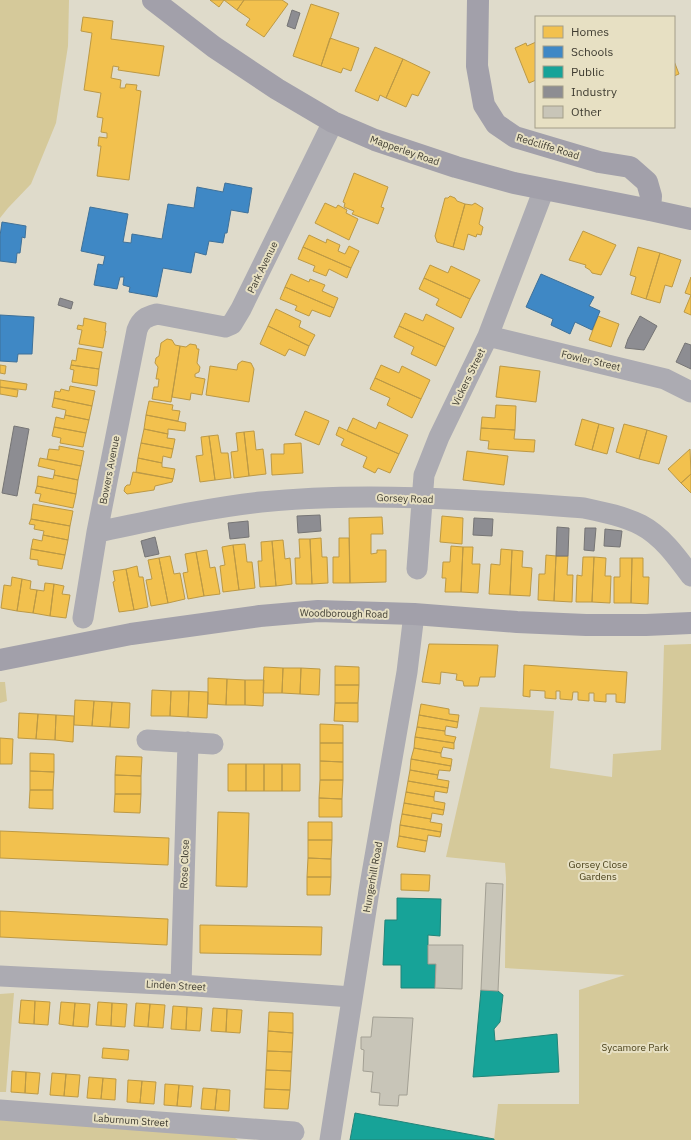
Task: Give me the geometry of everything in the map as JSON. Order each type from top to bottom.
[{"type":"street","name":"Mapperley Road","points":[[153,0],[214,47],[277,89],[333,122],[375,140],[456,167],[514,183],[691,219]]},
{"type":"street","name":"Redcliffe Road","points":[[478,0],[477,66],[484,106],[496,124],[515,137],[599,162],[630,167],[647,182],[651,196],[650,210]]},
{"type":"street","name":"Park Avenue","points":[[140,322],[146,317],[157,314],[226,327],[232,324],[241,309],[333,122]]},
{"type":"street","name":"Vickers Street","points":[[417,569],[421,498],[424,475],[439,437],[488,336],[544,189]]},
{"type":"street","name":"Bowers Avenue","points":[[83,618],[97,532],[137,330],[140,322]]},
{"type":"street","name":"Fowler Street","points":[[488,336],[665,379],[691,392]]},
{"type":"street","name":"Gorsey Road","points":[[97,532],[210,509],[262,502],[331,497],[421,498],[577,507],[609,513],[642,525],[659,538],[674,553],[691,576]]},
{"type":"street","name":"Woodborough Road","points":[[0,660],[131,634],[260,616],[318,611],[414,614],[517,622],[586,625],[691,623]]},
{"type":"street","name":"Hungerhill Road","points":[[330,1140],[352,997],[407,672],[414,614]]},
{"type":"street","points":[[147,740],[213,744]]},
{"type":"street","name":"Rose Close","points":[[181,985],[188,742]]},
{"type":"street","name":"Linden Street","points":[[0,976],[181,985],[352,997]]},
{"type":"street","name":"Laburnum Street","points":[[0,1110],[261,1135],[294,1132]]},
{"type":"green space","points":[[0,0],[69,0],[68,46],[56,123],[31,184],[0,218]]},
{"type":"green space","name":"Gorsey Close Gardens","points":[[691,644],[691,1140],[494,1140],[498,1104],[579,1104],[579,990],[625,975],[505,968],[505,863],[446,857],[480,707],[554,711],[550,768],[612,777],[613,754],[661,750],[664,645]]},
{"type":"green space","points":[[0,682],[5,682],[7,701],[0,703]]},
{"type":"green space","points":[[14,993],[6,1092],[0,1092],[0,994]]},
{"type":"green space","points":[[0,1120],[229,1134],[238,1140],[0,1140]]},
{"type":"building: Homes","points":[[210,0],[224,0],[219,7]]},
{"type":"building: Homes","points":[[224,0],[244,0],[237,10]]},
{"type":"building: Homes","points":[[244,0],[282,0],[288,4],[264,37],[246,25],[250,19],[237,10]]},
{"type":"building: Homes","points":[[311,4],[339,13],[321,66],[293,56]]},
{"type":"building: Homes","points":[[83,17],[113,21],[111,39],[164,46],[159,76],[118,70],[119,67],[113,66],[111,78],[121,80],[120,88],[125,88],[126,84],[137,85],[136,90],[141,91],[129,180],[97,176],[101,146],[98,146],[99,137],[107,138],[107,133],[101,132],[103,118],[97,117],[101,93],[84,90],[92,33],[81,31]]},
{"type":"building: Homes","points":[[330,38],[359,48],[351,71],[343,68],[341,73],[321,66]]},
{"type":"building: Homes","points":[[535,42],[535,80],[529,83],[515,48],[526,43],[527,46]]},
{"type":"building: Homes","points":[[375,47],[403,59],[386,98],[380,95],[378,101],[355,91]]},
{"type":"building: Homes","points":[[403,59],[430,72],[418,96],[412,94],[406,107],[386,98]]},
{"type":"building: Homes","points":[[675,64],[679,74],[675,76]]},
{"type":"building: Homes","points":[[354,173],[388,187],[381,207],[384,208],[378,224],[352,214],[354,211],[344,207],[345,203],[343,202]]},
{"type":"building: Homes","points":[[450,196],[465,204],[453,247],[437,242],[435,236],[445,198]]},
{"type":"building: Homes","points":[[325,203],[336,208],[338,205],[347,210],[346,213],[358,219],[349,240],[315,223]]},
{"type":"building: Homes","points":[[475,203],[483,208],[479,224],[483,227],[481,235],[477,234],[476,237],[468,234],[464,250],[453,247],[465,204],[472,205]]},
{"type":"building: Homes","points":[[583,231],[616,245],[601,275],[592,273],[585,267],[586,265],[569,260]]},
{"type":"building: Homes","points":[[309,235],[326,243],[327,239],[340,245],[338,251],[345,254],[349,246],[359,251],[351,268],[303,247]]},
{"type":"building: Homes","points":[[303,247],[351,268],[347,278],[329,269],[326,276],[313,271],[315,266],[298,259]]},
{"type":"building: Homes","points":[[638,247],[660,253],[646,299],[631,294],[636,277],[630,275]]},
{"type":"building: Homes","points":[[660,253],[681,260],[672,287],[665,285],[660,303],[646,299]]},
{"type":"building: Homes","points":[[430,265],[448,273],[451,266],[480,280],[470,299],[424,278]]},
{"type":"building: Homes","points":[[291,274],[309,282],[310,279],[325,285],[322,291],[338,298],[334,308],[285,287]]},
{"type":"building: Homes","points":[[691,277],[691,295],[685,293]]},
{"type":"building: Homes","points":[[424,278],[470,299],[461,318],[436,305],[439,299],[419,289]]},
{"type":"building: Homes","points":[[285,287],[334,308],[330,317],[312,310],[309,316],[295,310],[297,306],[280,299]]},
{"type":"building: Homes","points":[[691,295],[691,315],[684,312]]},
{"type":"building: Homes","points":[[276,309],[301,321],[299,327],[315,335],[309,346],[268,326]]},
{"type":"building: Homes","points":[[405,313],[423,321],[426,314],[454,328],[445,347],[399,326]]},
{"type":"building: Homes","points":[[598,316],[619,324],[611,347],[589,340]]},
{"type":"building: Homes","points":[[84,318],[106,323],[103,348],[79,344],[82,330],[77,329],[78,325],[83,326]]},
{"type":"building: Homes","points":[[268,326],[309,346],[305,356],[289,349],[285,356],[260,344]]},
{"type":"building: Homes","points":[[399,326],[445,347],[436,366],[411,354],[414,347],[394,337]]},
{"type":"building: Homes","points":[[167,339],[172,340],[175,345],[180,346],[171,402],[152,399],[154,387],[158,387],[159,379],[156,379],[158,367],[155,363],[156,358],[159,356],[161,343]]},
{"type":"building: Homes","points":[[190,344],[196,345],[197,349],[199,349],[197,363],[200,367],[199,372],[195,374],[195,377],[205,379],[202,395],[191,393],[190,400],[172,397],[180,346],[186,347]]},
{"type":"building: Homes","points":[[78,348],[102,352],[99,369],[71,365],[72,360],[76,361]]},
{"type":"building: Homes","points":[[242,361],[251,363],[254,369],[249,402],[206,395],[210,366],[237,370],[238,364]]},
{"type":"building: Homes","points":[[0,365],[6,366],[5,374],[0,373]]},
{"type":"building: Homes","points":[[71,365],[99,369],[97,386],[72,382],[74,370],[70,369]]},
{"type":"building: Homes","points":[[381,365],[399,373],[402,366],[430,380],[421,399],[375,378]]},
{"type":"building: Homes","points":[[500,366],[540,371],[536,402],[496,397]]},
{"type":"building: Homes","points":[[375,378],[421,399],[412,418],[387,405],[390,398],[370,389]]},
{"type":"building: Homes","points":[[0,380],[27,384],[26,390],[0,387]]},
{"type":"building: Homes","points":[[70,386],[95,391],[92,406],[54,398],[55,391],[60,392],[61,389],[69,391]]},
{"type":"building: Homes","points":[[0,387],[18,390],[17,397],[0,394]]},
{"type":"building: Homes","points":[[54,398],[92,406],[89,420],[65,415],[66,410],[52,407]]},
{"type":"building: Homes","points":[[149,401],[173,405],[172,410],[180,411],[178,421],[146,415]]},
{"type":"building: Homes","points":[[496,405],[516,406],[515,430],[481,428],[482,417],[495,418]]},
{"type":"building: Homes","points":[[305,411],[329,421],[319,445],[295,435]]},
{"type":"building: Homes","points":[[65,415],[89,420],[86,433],[54,427],[56,417],[64,419]]},
{"type":"building: Homes","points":[[146,415],[186,423],[185,431],[168,429],[168,434],[144,429]]},
{"type":"building: Homes","points":[[353,418],[376,429],[379,422],[408,435],[399,454],[347,431]]},
{"type":"building: Homes","points":[[582,419],[599,424],[592,450],[575,445]]},
{"type":"building: Homes","points":[[599,424],[614,428],[607,454],[592,450]]},
{"type":"building: Homes","points":[[624,424],[647,430],[639,459],[616,452]]},
{"type":"building: Homes","points":[[54,427],[86,433],[83,447],[60,443],[61,438],[52,436]]},
{"type":"building: Homes","points":[[339,427],[399,454],[390,473],[378,468],[375,473],[363,467],[367,457],[341,445],[344,439],[336,435]]},
{"type":"building: Homes","points":[[481,428],[515,430],[514,439],[535,440],[534,452],[488,449],[489,441],[480,440]]},
{"type":"building: Homes","points":[[144,429],[168,434],[167,438],[175,439],[173,449],[141,443]]},
{"type":"building: Homes","points":[[647,430],[667,436],[659,464],[639,459]]},
{"type":"building: Homes","points":[[254,431],[256,450],[263,449],[266,474],[249,476],[244,432]]},
{"type":"building: Homes","points":[[244,432],[249,476],[234,478],[231,452],[238,451],[236,433]]},
{"type":"building: Homes","points":[[218,435],[221,453],[228,453],[231,478],[215,480],[209,436]]},
{"type":"building: Homes","points":[[209,436],[215,480],[200,482],[196,456],[203,455],[201,437]]},
{"type":"building: Homes","points":[[141,443],[173,449],[171,458],[163,456],[162,463],[138,458]]},
{"type":"building: Homes","points":[[301,443],[303,473],[272,475],[271,454],[284,454],[284,444]]},
{"type":"building: Homes","points":[[59,446],[84,451],[81,466],[47,459],[49,449],[59,450]]},
{"type":"building: Homes","points":[[690,449],[691,474],[681,483],[668,469]]},
{"type":"building: Homes","points":[[467,451],[508,456],[504,485],[463,480]]},
{"type":"building: Homes","points":[[40,458],[81,466],[78,480],[54,475],[55,470],[38,466]]},
{"type":"building: Homes","points":[[138,458],[162,463],[162,467],[175,469],[173,479],[136,472]]},
{"type":"building: Homes","points":[[133,472],[173,479],[172,482],[155,486],[154,490],[127,494],[124,491],[125,487],[130,485]]},
{"type":"building: Homes","points":[[691,474],[691,493],[681,483]]},
{"type":"building: Homes","points":[[54,475],[78,480],[76,494],[37,486],[38,476],[53,479]]},
{"type":"building: Homes","points":[[37,486],[76,494],[73,508],[39,501],[41,494],[35,493]]},
{"type":"building: Homes","points":[[33,504],[73,511],[70,526],[31,519]]},
{"type":"building: Homes","points":[[442,516],[463,518],[462,544],[440,542]]},
{"type":"building: Homes","points":[[382,517],[383,534],[371,534],[371,554],[377,553],[377,550],[386,550],[386,582],[350,583],[349,518]]},
{"type":"building: Homes","points":[[31,519],[70,526],[68,540],[43,535],[44,531],[34,529],[35,525],[29,524]]},
{"type":"building: Homes","points":[[43,535],[68,540],[65,555],[31,549],[33,539],[42,541]]},
{"type":"building: Homes","points":[[321,538],[322,557],[327,557],[328,583],[312,584],[310,539]]},
{"type":"building: Homes","points":[[339,538],[349,538],[350,583],[333,583],[333,557],[339,557]]},
{"type":"building: Homes","points":[[299,539],[310,539],[312,584],[296,584],[295,558],[300,558]]},
{"type":"building: Homes","points":[[283,540],[285,559],[290,558],[292,584],[276,586],[272,541]]},
{"type":"building: Homes","points":[[272,541],[276,586],[260,587],[258,561],[262,561],[261,542]]},
{"type":"building: Homes","points":[[245,544],[247,562],[252,562],[255,588],[239,590],[233,545]]},
{"type":"building: Homes","points":[[233,545],[239,590],[223,592],[220,566],[225,565],[222,547]]},
{"type":"building: Homes","points":[[451,546],[463,547],[461,592],[445,592],[446,578],[442,578],[443,562],[450,562]]},
{"type":"building: Homes","points":[[463,547],[473,547],[472,564],[480,564],[478,593],[461,592]]},
{"type":"building: Homes","points":[[31,549],[65,555],[62,569],[38,565],[38,560],[30,559]]},
{"type":"building: Homes","points":[[501,549],[512,550],[510,595],[489,594],[491,564],[500,565]]},
{"type":"building: Homes","points":[[207,550],[210,568],[215,567],[220,594],[204,596],[196,552]]},
{"type":"building: Homes","points":[[512,550],[523,551],[522,567],[532,568],[530,596],[510,595]]},
{"type":"building: Homes","points":[[196,552],[204,596],[188,599],[183,573],[188,572],[185,554]]},
{"type":"building: Homes","points":[[546,555],[556,556],[554,601],[538,600],[539,574],[545,574]]},
{"type":"building: Homes","points":[[170,556],[174,574],[180,573],[185,599],[168,603],[159,558]]},
{"type":"building: Homes","points":[[556,556],[568,556],[567,575],[573,575],[572,602],[554,601]]},
{"type":"building: Homes","points":[[583,557],[594,557],[592,602],[576,602],[577,575],[582,576]]},
{"type":"building: Homes","points":[[594,557],[606,558],[605,576],[611,576],[610,603],[592,602]]},
{"type":"building: Homes","points":[[159,558],[168,603],[151,606],[146,580],[152,579],[148,560]]},
{"type":"building: Homes","points":[[620,558],[632,558],[631,603],[614,603],[614,577],[620,577]]},
{"type":"building: Homes","points":[[632,558],[643,558],[643,577],[649,577],[648,604],[631,603]]},
{"type":"building: Homes","points":[[137,566],[139,577],[143,577],[148,607],[134,610],[126,569]]},
{"type":"building: Homes","points":[[126,569],[134,610],[119,612],[113,582],[115,581],[113,571]]},
{"type":"building: Homes","points":[[12,577],[22,579],[17,611],[1,608],[4,585],[11,586]]},
{"type":"building: Homes","points":[[22,579],[31,581],[30,589],[37,590],[33,613],[17,611]]},
{"type":"building: Homes","points":[[45,583],[54,584],[50,616],[33,613],[37,590],[44,591]]},
{"type":"building: Homes","points":[[54,584],[64,586],[62,594],[70,595],[66,618],[50,616]]},
{"type":"building: Homes","points":[[429,644],[498,645],[495,677],[480,677],[478,686],[464,686],[463,681],[456,680],[457,674],[441,672],[440,684],[422,682]]},
{"type":"building: Homes","points":[[524,665],[627,672],[625,703],[616,702],[616,694],[606,694],[606,702],[594,701],[594,693],[589,693],[589,701],[578,700],[578,692],[573,692],[572,700],[560,699],[560,691],[556,691],[556,699],[545,698],[545,691],[530,690],[530,697],[523,696]]},
{"type":"building: Homes","points":[[335,666],[359,667],[359,685],[335,685]]},
{"type":"building: Homes","points":[[264,667],[283,668],[282,693],[263,693]]},
{"type":"building: Homes","points":[[283,668],[301,668],[300,694],[282,693]]},
{"type":"building: Homes","points":[[301,668],[320,669],[319,695],[300,694]]},
{"type":"building: Homes","points":[[208,678],[227,679],[226,705],[208,704]]},
{"type":"building: Homes","points":[[227,679],[245,680],[245,705],[226,705]]},
{"type":"building: Homes","points":[[245,680],[264,680],[263,706],[245,705]]},
{"type":"building: Homes","points":[[335,685],[359,685],[358,703],[335,703]]},
{"type":"building: Homes","points":[[152,690],[171,691],[170,716],[151,716]]},
{"type":"building: Homes","points":[[171,691],[189,691],[188,717],[170,716]]},
{"type":"building: Homes","points":[[189,691],[208,692],[207,718],[188,717]]},
{"type":"building: Homes","points":[[75,700],[94,701],[92,726],[74,725]]},
{"type":"building: Homes","points":[[94,701],[112,702],[110,727],[92,726]]},
{"type":"building: Homes","points":[[112,702],[130,703],[129,728],[110,727]]},
{"type":"building: Homes","points":[[335,703],[358,703],[358,722],[334,721]]},
{"type":"building: Homes","points":[[421,704],[449,709],[449,714],[459,715],[458,722],[419,715]]},
{"type":"building: Homes","points":[[19,713],[38,714],[36,739],[18,738]]},
{"type":"building: Homes","points":[[38,714],[56,715],[55,740],[36,739]]},
{"type":"building: Homes","points":[[56,715],[74,716],[73,742],[55,740]]},
{"type":"building: Homes","points":[[419,715],[458,722],[457,728],[446,726],[445,731],[417,727]]},
{"type":"building: Homes","points":[[320,724],[343,725],[343,743],[320,743]]},
{"type":"building: Homes","points":[[417,727],[445,731],[445,735],[456,737],[454,743],[415,737]]},
{"type":"building: Homes","points":[[415,737],[454,743],[454,749],[443,747],[441,753],[414,748]]},
{"type":"building: Homes","points":[[0,738],[13,739],[12,764],[0,764]]},
{"type":"building: Homes","points":[[320,743],[343,743],[343,762],[320,761]]},
{"type":"building: Homes","points":[[414,748],[441,753],[441,757],[452,759],[451,766],[411,759]]},
{"type":"building: Homes","points":[[30,753],[54,754],[54,772],[30,771]]},
{"type":"building: Homes","points":[[116,756],[142,757],[141,776],[115,775]]},
{"type":"building: Homes","points":[[411,759],[451,766],[450,771],[439,770],[438,775],[410,770]]},
{"type":"building: Homes","points":[[320,761],[343,762],[343,780],[320,780]]},
{"type":"building: Homes","points":[[228,764],[246,764],[246,791],[228,791]]},
{"type":"building: Homes","points":[[246,764],[264,764],[264,791],[246,791]]},
{"type":"building: Homes","points":[[264,764],[282,764],[282,791],[264,791]]},
{"type":"building: Homes","points":[[282,764],[300,764],[300,791],[282,791]]},
{"type":"building: Homes","points":[[410,770],[438,775],[437,779],[449,781],[448,788],[408,781]]},
{"type":"building: Homes","points":[[30,771],[54,772],[53,790],[30,790]]},
{"type":"building: Homes","points":[[115,775],[141,776],[141,794],[115,794]]},
{"type":"building: Homes","points":[[320,780],[343,780],[342,799],[319,798]]},
{"type":"building: Homes","points":[[408,781],[448,788],[447,793],[435,791],[434,797],[406,792]]},
{"type":"building: Homes","points":[[30,790],[53,790],[53,809],[29,808]]},
{"type":"building: Homes","points":[[406,792],[434,797],[434,801],[445,803],[444,810],[404,803]]},
{"type":"building: Homes","points":[[115,794],[141,794],[140,813],[114,812]]},
{"type":"building: Homes","points":[[319,798],[342,799],[342,817],[319,817]]},
{"type":"building: Homes","points":[[404,803],[444,810],[443,815],[432,813],[431,819],[402,814]]},
{"type":"building: Homes","points":[[218,812],[249,813],[247,887],[216,886]]},
{"type":"building: Homes","points":[[402,814],[431,819],[430,822],[442,824],[441,832],[400,825]]},
{"type":"building: Homes","points":[[308,822],[332,822],[332,840],[308,840]]},
{"type":"building: Homes","points":[[400,825],[441,832],[440,837],[428,835],[427,841],[399,836]]},
{"type":"building: Homes","points":[[0,831],[169,838],[168,865],[0,858]]},
{"type":"building: Homes","points":[[399,836],[427,841],[425,852],[397,847]]},
{"type":"building: Homes","points":[[308,840],[332,840],[331,859],[308,858]]},
{"type":"building: Homes","points":[[308,858],[331,859],[331,877],[307,877]]},
{"type":"building: Homes","points":[[401,874],[430,875],[429,891],[401,890]]},
{"type":"building: Homes","points":[[307,877],[331,877],[330,895],[307,895]]},
{"type":"building: Homes","points":[[0,911],[168,919],[167,945],[0,937]]},
{"type":"building: Homes","points":[[200,925],[322,927],[321,955],[200,953]]},
{"type":"building: Homes","points":[[21,1000],[35,1001],[34,1024],[19,1023]]},
{"type":"building: Homes","points":[[35,1001],[50,1002],[48,1025],[34,1024]]},
{"type":"building: Homes","points":[[61,1002],[75,1003],[73,1026],[59,1024]]},
{"type":"building: Homes","points":[[98,1002],[112,1003],[111,1026],[96,1025]]},
{"type":"building: Homes","points":[[75,1003],[90,1004],[88,1027],[73,1026]]},
{"type":"building: Homes","points":[[112,1003],[127,1004],[125,1027],[111,1026]]},
{"type":"building: Homes","points":[[136,1003],[150,1004],[148,1027],[134,1026]]},
{"type":"building: Homes","points":[[150,1004],[165,1005],[163,1028],[148,1027]]},
{"type":"building: Homes","points":[[173,1006],[187,1007],[186,1030],[171,1029]]},
{"type":"building: Homes","points":[[187,1007],[202,1008],[200,1031],[186,1030]]},
{"type":"building: Homes","points":[[213,1008],[227,1009],[226,1032],[211,1031]]},
{"type":"building: Homes","points":[[227,1009],[242,1010],[240,1033],[226,1032]]},
{"type":"building: Homes","points":[[269,1012],[293,1013],[293,1033],[268,1031]]},
{"type":"building: Homes","points":[[268,1031],[293,1033],[292,1052],[267,1051]]},
{"type":"building: Homes","points":[[103,1048],[129,1050],[128,1060],[102,1058]]},
{"type":"building: Homes","points":[[267,1051],[292,1052],[291,1071],[266,1070]]},
{"type":"building: Homes","points":[[266,1070],[291,1071],[290,1090],[265,1089]]},
{"type":"building: Homes","points":[[12,1071],[26,1072],[25,1093],[11,1092]]},
{"type":"building: Homes","points":[[26,1072],[40,1073],[38,1094],[25,1093]]},
{"type":"building: Homes","points":[[52,1073],[66,1074],[64,1096],[50,1095]]},
{"type":"building: Homes","points":[[66,1074],[80,1075],[78,1097],[64,1096]]},
{"type":"building: Homes","points":[[89,1077],[103,1078],[101,1099],[87,1098]]},
{"type":"building: Homes","points":[[103,1078],[116,1079],[115,1100],[101,1099]]},
{"type":"building: Homes","points":[[128,1080],[142,1081],[140,1103],[127,1102]]},
{"type":"building: Homes","points":[[142,1081],[156,1082],[154,1104],[140,1103]]},
{"type":"building: Homes","points":[[165,1084],[179,1085],[177,1106],[164,1105]]},
{"type":"building: Homes","points":[[179,1085],[193,1086],[191,1107],[177,1106]]},
{"type":"building: Homes","points":[[203,1088],[217,1089],[215,1110],[201,1109]]},
{"type":"building: Homes","points":[[217,1089],[230,1090],[229,1111],[215,1110]]},
{"type":"building: Homes","points":[[265,1089],[290,1090],[288,1109],[264,1108]]},
{"type":"building: Schools","points":[[225,183],[252,188],[248,213],[231,210],[227,233],[225,233],[223,243],[209,241],[206,255],[195,252],[191,273],[163,268],[157,297],[129,292],[130,287],[123,285],[124,277],[120,277],[117,289],[94,285],[98,264],[103,265],[105,256],[81,251],[90,207],[128,214],[123,242],[131,243],[132,234],[162,239],[168,204],[194,208],[197,187],[223,192]]},
{"type":"building: Schools","points":[[2,222],[26,226],[25,238],[22,237],[20,253],[17,253],[16,263],[0,261],[0,236]]},
{"type":"building: Schools","points":[[541,274],[594,297],[589,306],[600,311],[592,330],[575,322],[570,334],[551,325],[553,319],[526,307]]},
{"type":"building: Schools","points":[[0,315],[34,317],[32,354],[18,354],[17,362],[0,361]]},
{"type":"building: Public","points":[[397,898],[441,899],[440,936],[428,935],[428,964],[436,964],[435,988],[401,988],[401,965],[383,965],[385,920],[397,920]]},
{"type":"building: Public","points":[[481,990],[498,991],[503,995],[500,1022],[494,1029],[495,1041],[557,1034],[559,1072],[473,1077]]},
{"type":"building: Public","points":[[355,1113],[494,1139],[494,1140],[350,1140]]},
{"type":"building: Industry","points":[[292,10],[300,13],[295,29],[287,26]]},
{"type":"building: Industry","points":[[60,298],[73,302],[71,309],[58,305]]},
{"type":"building: Industry","points":[[640,316],[657,326],[644,350],[625,348],[628,339]]},
{"type":"building: Industry","points":[[685,343],[691,345],[691,369],[676,362]]},
{"type":"building: Industry","points":[[14,426],[29,429],[17,496],[2,493]]},
{"type":"building: Industry","points":[[320,515],[321,531],[298,533],[297,516]]},
{"type":"building: Industry","points":[[474,518],[493,519],[492,536],[473,535]]},
{"type":"building: Industry","points":[[248,521],[249,537],[230,539],[228,523]]},
{"type":"building: Industry","points":[[557,527],[569,528],[568,556],[556,556]]},
{"type":"building: Industry","points":[[585,528],[596,528],[594,551],[584,550]]},
{"type":"building: Industry","points":[[605,529],[622,531],[620,547],[604,546]]},
{"type":"building: Industry","points":[[155,537],[159,554],[145,557],[141,541]]},
{"type":"building: Other","points":[[486,883],[503,884],[498,991],[481,990]]},
{"type":"building: Other","points":[[428,945],[463,945],[462,989],[435,988],[436,964],[428,964]]},
{"type":"building: Other","points":[[373,1017],[413,1018],[407,1095],[399,1095],[398,1106],[379,1105],[380,1093],[371,1092],[373,1072],[363,1071],[364,1050],[361,1049],[361,1037],[371,1037]]},
{"type":"park label","name":"Sycamore Park","points":[[635,1047]]}]
